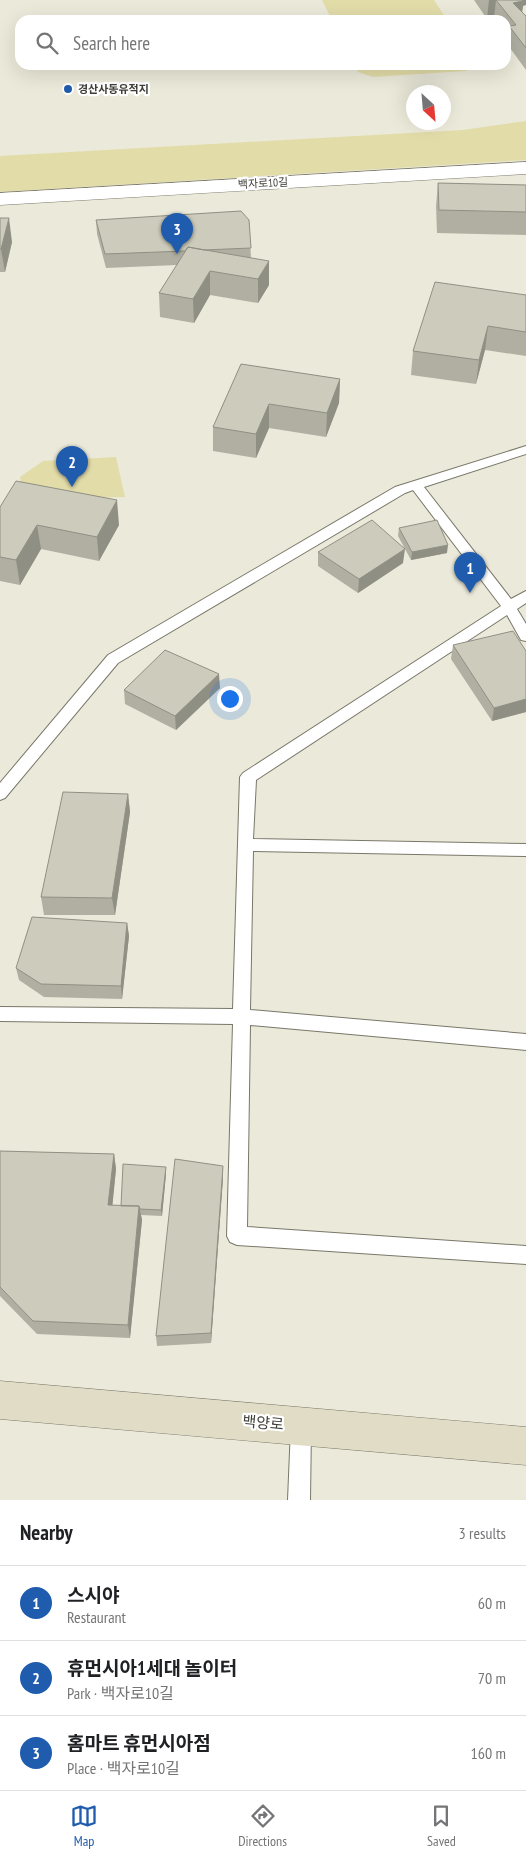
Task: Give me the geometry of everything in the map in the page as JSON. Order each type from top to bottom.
[{"type":"street","name":"백자로10길","points":[[0,199],[526,168]]},
{"type":"street","name":"백양로","points":[[0,1400],[526,1446]]},
{"type":"lane","points":[[0,794],[113,659],[400,490],[526,450]]},
{"type":"lane","points":[[416,485],[509,607],[526,636]]},
{"type":"lane","points":[[526,596],[248,776],[238,1236],[526,1255]]},
{"type":"lane","points":[[245,845],[526,850]]},
{"type":"lane","points":[[0,1014],[242,1017],[526,1042]]},
{"type":"lane","points":[[299,1500],[301,1426]]},
{"type":"shaded area","points":[[322,0],[434,0],[444,15],[330,15]]},
{"type":"shaded area","points":[[357,70],[467,70],[373,77]]},
{"type":"shaded area","points":[[526,121],[526,160],[0,192],[0,156],[463,130]]},
{"type":"shaded area","points":[[116,457],[125,497],[23,499],[20,477],[43,461]]},
{"type":"building","points":[[496,0],[523,1],[513,3],[526,16],[526,48],[511,29],[511,26],[516,25],[511,19],[511,15],[508,15]]},
{"type":"building","points":[[438,183],[526,185],[526,212],[439,210]]},
{"type":"building","points":[[241,211],[249,220],[251,248],[204,250],[188,247],[185,251],[105,254],[96,220]]},
{"type":"building","points":[[0,218],[9,218],[1,249],[0,249]]},
{"type":"building","points":[[188,247],[269,261],[258,279],[210,271],[193,299],[159,293]]},
{"type":"building","points":[[435,282],[526,295],[526,332],[488,326],[479,360],[413,351]]},
{"type":"building","points":[[241,364],[340,379],[327,413],[269,404],[256,434],[213,427]]},
{"type":"building","points":[[16,481],[117,500],[97,537],[37,525],[16,560],[0,557],[0,507]]},
{"type":"building","points":[[372,520],[405,549],[359,579],[318,552]]},
{"type":"building","points":[[437,520],[448,545],[412,552],[399,528]]},
{"type":"building","points":[[513,631],[526,651],[526,699],[494,708],[453,645]]},
{"type":"building","points":[[165,650],[219,674],[175,716],[124,690]]},
{"type":"building","points":[[63,792],[128,794],[112,898],[41,897]]},
{"type":"building","points":[[32,917],[127,923],[121,986],[41,984],[16,968]]},
{"type":"building","points":[[0,1151],[114,1154],[108,1205],[139,1206],[128,1325],[33,1321],[0,1287]]},
{"type":"building","points":[[175,1159],[223,1166],[211,1333],[156,1336]]},
{"type":"building","points":[[123,1164],[166,1167],[161,1210],[140,1209],[139,1206],[121,1206]]},
{"type":"place","name":"경산사동유적지","points":[[68,89]]},
{"type":"place","name":"홈마트 휴먼시아점","points":[[177,254]]},
{"type":"place","name":"휴먼시아1세대 놀이터","points":[[72,487]]},
{"type":"place","name":"스시야","points":[[470,593]]}]
